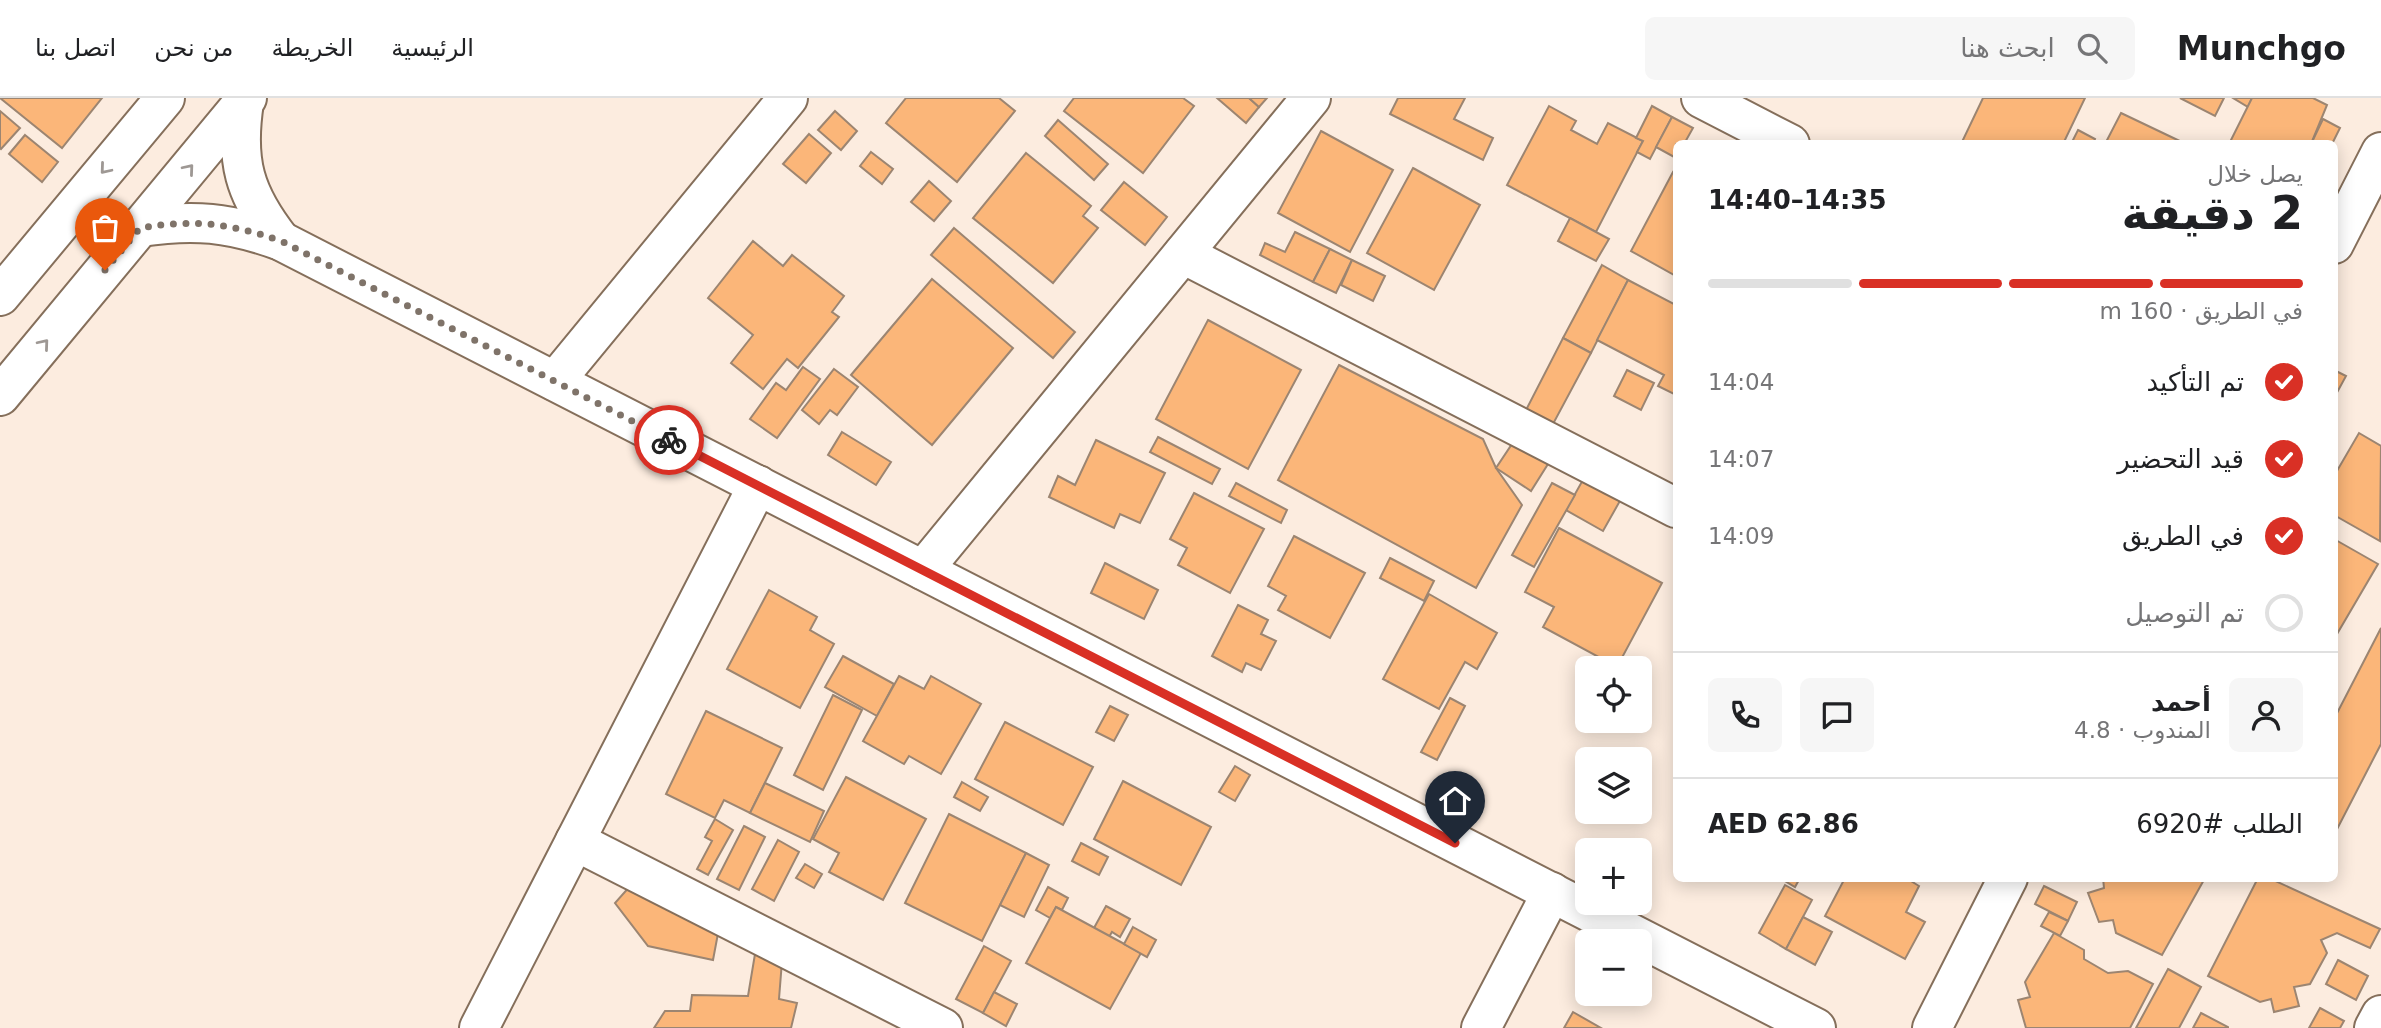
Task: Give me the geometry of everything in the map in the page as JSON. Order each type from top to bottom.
[{"type":"street","points":[[0,296],[165,98]]},
{"type":"street","points":[[555,381],[788,98]]},
{"type":"street","points":[[923,570],[1311,98]]},
{"type":"street","points":[[1701,98],[1753,110],[1786,140]]},
{"type":"street","points":[[246,100],[239,139],[244,176],[258,211],[281,241]]},
{"type":"street","points":[[0,396],[246,100]]},
{"type":"street","points":[[2338,236],[2381,152]]},
{"type":"street","points":[[140,228],[176,222],[212,222],[247,229],[281,241],[1816,1028]]},
{"type":"street","points":[[1183,254],[1673,506]]},
{"type":"street","points":[[479,1028],[758,485]]},
{"type":"street","points":[[575,841],[943,1028]]},
{"type":"street","points":[[1933,1028],[2006,882]]},
{"type":"street","points":[[1481,1028],[1552,892]]},
{"type":"street","points":[[2374,1028],[2381,1015]]},
{"type":"building","points":[[0,98],[102,98],[62,148]]},
{"type":"building","points":[[906,98],[999,98],[1015,111],[957,182],[886,123]]},
{"type":"building","points":[[1074,98],[1183,98],[1194,106],[1143,173],[1064,111]]},
{"type":"building","points":[[1217,98],[1249,98],[1259,107],[1246,123]]},
{"type":"building","points":[[1249,98],[1267,98],[1259,107]]},
{"type":"building","points":[[1398,98],[1465,98],[1454,119],[1493,138],[1483,160],[1390,114]]},
{"type":"building","points":[[1983,98],[2085,98],[2065,140],[1963,140]]},
{"type":"building","points":[[2180,98],[2224,98],[2215,116]]},
{"type":"building","points":[[2233,98],[2252,98],[2248,107]]},
{"type":"building","points":[[2252,98],[2313,98],[2327,105],[2313,140],[2231,140]]},
{"type":"building","points":[[1549,106],[1576,121],[1571,130],[1597,144],[1608,123],[1643,141],[1596,232],[1507,185]]},
{"type":"building","points":[[1652,106],[1672,117],[1650,159],[1637,152],[1643,141],[1636,138]]},
{"type":"building","points":[[0,111],[20,128],[1,149],[0,148]]},
{"type":"building","points":[[835,111],[857,131],[841,150],[818,130]]},
{"type":"building","points":[[2121,113],[2178,140],[2107,140]]},
{"type":"building","points":[[1672,117],[1693,128],[1686,140],[1673,140],[1673,156],[1656,147]]},
{"type":"building","points":[[2323,119],[2340,128],[2334,140],[2313,140]]},
{"type":"building","points":[[1058,120],[1108,164],[1094,180],[1045,136]]},
{"type":"building","points":[[2078,130],[2095,139],[2095,140],[2073,140]]},
{"type":"building","points":[[1321,131],[1393,170],[1350,252],[1278,213]]},
{"type":"building","points":[[809,134],[831,153],[806,183],[783,164]]},
{"type":"building","points":[[25,135],[58,162],[42,182],[9,154]]},
{"type":"building","points":[[871,152],[893,169],[882,184],[860,166]]},
{"type":"building","points":[[1026,153],[1091,206],[1083,216],[1098,228],[1053,283],[973,218]]},
{"type":"building","points":[[1413,168],[1480,205],[1434,290],[1367,253]]},
{"type":"building","points":[[1673,172],[1673,274],[1631,251]]},
{"type":"building","points":[[929,181],[951,201],[934,221],[911,202]]},
{"type":"building","points":[[1124,182],[1167,217],[1145,245],[1101,210]]},
{"type":"building","points":[[1570,218],[1609,239],[1596,261],[1558,241]]},
{"type":"building","points":[[954,228],[1075,332],[1053,358],[931,255]]},
{"type":"building","points":[[1295,232],[1330,249],[1313,282],[1260,255],[1265,243],[1285,252]]},
{"type":"building","points":[[753,241],[783,266],[792,255],[844,296],[832,312],[839,317],[798,368],[787,359],[763,389],[731,363],[753,335],[708,298]]},
{"type":"building","points":[[1330,249],[1352,260],[1336,293],[1313,282]]},
{"type":"building","points":[[1352,260],[1385,276],[1373,301],[1341,285]]},
{"type":"building","points":[[1602,265],[1628,280],[1591,353],[1563,338]]},
{"type":"building","points":[[932,279],[1013,348],[932,445],[851,375]]},
{"type":"building","points":[[1628,280],[1673,303],[1673,394],[1658,386],[1664,375],[1597,340]]},
{"type":"building","points":[[1208,320],[1301,370],[1248,469],[1156,419]]},
{"type":"building","points":[[1563,338],[1591,353],[1553,424],[1526,410]]},
{"type":"building","points":[[1339,365],[1483,439],[1496,468],[1522,505],[1476,588],[1278,480]]},
{"type":"building","points":[[803,367],[820,379],[777,438],[750,419],[776,383],[786,390]]},
{"type":"building","points":[[834,369],[858,387],[837,415],[830,410],[819,424],[802,410]]},
{"type":"building","points":[[1627,370],[1654,383],[1641,410],[1614,396]]},
{"type":"building","points":[[2338,372],[2346,376],[2338,391]]},
{"type":"building","points":[[842,432],[891,462],[876,485],[828,455]]},
{"type":"building","points":[[2359,433],[2381,446],[2380,541],[2338,517],[2338,469]]},
{"type":"building","points":[[1158,437],[1220,469],[1212,484],[1150,452]]},
{"type":"building","points":[[1096,440],[1165,473],[1140,523],[1120,514],[1114,528],[1049,497],[1058,476],[1075,485]]},
{"type":"building","points":[[1514,441],[1548,464],[1531,491],[1496,468]]},
{"type":"building","points":[[1584,478],[1621,499],[1603,531],[1566,510]]},
{"type":"building","points":[[1236,483],[1287,510],[1281,523],[1229,496]]},
{"type":"building","points":[[1552,483],[1575,495],[1534,567],[1512,555]]},
{"type":"building","points":[[1194,493],[1264,529],[1230,593],[1178,565],[1187,548],[1170,539]]},
{"type":"building","points":[[1559,528],[1662,583],[1623,656],[1597,656],[1543,627],[1554,607],[1525,592]]},
{"type":"building","points":[[1294,536],[1365,573],[1330,638],[1278,610],[1286,596],[1268,586]]},
{"type":"building","points":[[2338,541],[2378,564],[2338,632]]},
{"type":"building","points":[[1390,558],[1434,581],[1424,601],[1380,578]]},
{"type":"building","points":[[1105,563],[1158,590],[1144,619],[1091,593]]},
{"type":"building","points":[[769,590],[817,617],[810,630],[834,644],[800,708],[727,669]]},
{"type":"building","points":[[1429,594],[1497,633],[1477,669],[1465,662],[1439,709],[1383,679]]},
{"type":"building","points":[[1238,605],[1268,620],[1261,634],[1276,641],[1261,670],[1246,663],[1242,672],[1212,656]]},
{"type":"building","points":[[2381,628],[2381,744],[2338,827],[2338,711]]},
{"type":"building","points":[[843,656],[894,684],[877,716],[825,687]]},
{"type":"building","points":[[899,676],[924,689],[931,676],[981,704],[941,774],[909,756],[904,764],[863,741]]},
{"type":"building","points":[[833,695],[862,710],[823,790],[794,775]]},
{"type":"building","points":[[1450,698],[1465,706],[1437,760],[1421,752]]},
{"type":"building","points":[[1110,706],[1128,715],[1114,741],[1096,732]]},
{"type":"building","points":[[706,711],[782,748],[750,813],[724,800],[715,818],[666,794]]},
{"type":"building","points":[[1005,722],[1093,767],[1063,825],[975,779]]},
{"type":"building","points":[[1235,766],[1250,775],[1235,801],[1219,792]]},
{"type":"building","points":[[846,777],[926,819],[883,900],[829,872],[839,853],[813,839]]},
{"type":"building","points":[[1123,781],[1211,827],[1181,885],[1094,839]]},
{"type":"building","points":[[962,782],[988,797],[980,811],[954,797]]},
{"type":"building","points":[[765,783],[824,811],[810,842],[750,813]]},
{"type":"building","points":[[949,814],[1026,853],[982,941],[905,903]]},
{"type":"building","points":[[715,819],[733,830],[708,875],[697,869],[712,841],[705,837]]},
{"type":"building","points":[[744,826],[765,837],[739,890],[717,879]]},
{"type":"building","points":[[778,840],[799,852],[774,901],[752,889]]},
{"type":"building","points":[[1081,843],[1108,857],[1099,875],[1072,861]]},
{"type":"building","points":[[1026,853],[1049,865],[1024,917],[1000,905]]},
{"type":"building","points":[[805,864],[822,874],[814,888],[796,878]]},
{"type":"building","points":[[1843,882],[1912,882],[1919,886],[1906,912],[1925,922],[1905,959],[1825,916]]},
{"type":"building","points":[[2103,882],[2203,882],[2162,955],[2116,933],[2113,920],[2099,922],[2088,893],[2104,888]]},
{"type":"building","points":[[2256,882],[2278,882],[2380,929],[2370,948],[2337,933],[2321,940],[2327,953],[2310,984],[2294,987],[2299,1006],[2274,1012],[2271,999],[2260,1002],[2208,976]]},
{"type":"building","points":[[631,885],[719,928],[713,960],[648,946],[615,903]]},
{"type":"building","points":[[1785,885],[1812,900],[1786,949],[1759,933]]},
{"type":"building","points":[[2044,886],[2077,902],[2068,921],[2035,904]]},
{"type":"building","points":[[1048,887],[1068,898],[1062,910],[1056,907],[1050,918],[1036,910]]},
{"type":"building","points":[[1106,906],[1130,919],[1120,937],[1112,932],[1109,937],[1094,928]]},
{"type":"building","points":[[1056,907],[1141,953],[1110,1009],[1026,963]]},
{"type":"building","points":[[2049,912],[2068,921],[2060,936],[2041,926]]},
{"type":"building","points":[[1803,917],[1832,932],[1815,965],[1786,949]]},
{"type":"building","points":[[1133,927],[1156,940],[1147,957],[1124,944]]},
{"type":"building","points":[[2054,933],[2084,950],[2084,959],[2108,973],[2128,971],[2153,984],[2130,1028],[2026,1028],[2018,1000],[2030,997],[2025,982]]},
{"type":"building","points":[[984,946],[1011,961],[983,1013],[956,999]]},
{"type":"building","points":[[755,954],[782,961],[779,999],[797,1003],[791,1028],[654,1028],[665,1011],[690,1011],[692,995],[748,996]]},
{"type":"building","points":[[2338,960],[2368,976],[2356,1000],[2326,984]]},
{"type":"building","points":[[2168,969],[2201,987],[2179,1028],[2136,1028]]},
{"type":"building","points":[[994,992],[1017,1004],[1006,1026],[983,1013]]},
{"type":"building","points":[[2320,1008],[2344,1021],[2340,1028],[2309,1028]]},
{"type":"building","points":[[1573,1012],[1601,1028],[1564,1028]]},
{"type":"building","points":[[2201,1013],[2228,1027],[2228,1028],[2193,1028]]},
{"type":"way so far","points":[[105,270],[140,228],[176,222],[212,222],[247,229],[281,241],[669,440]]},
{"type":"route","points":[[669,440],[1455,843]]}]
